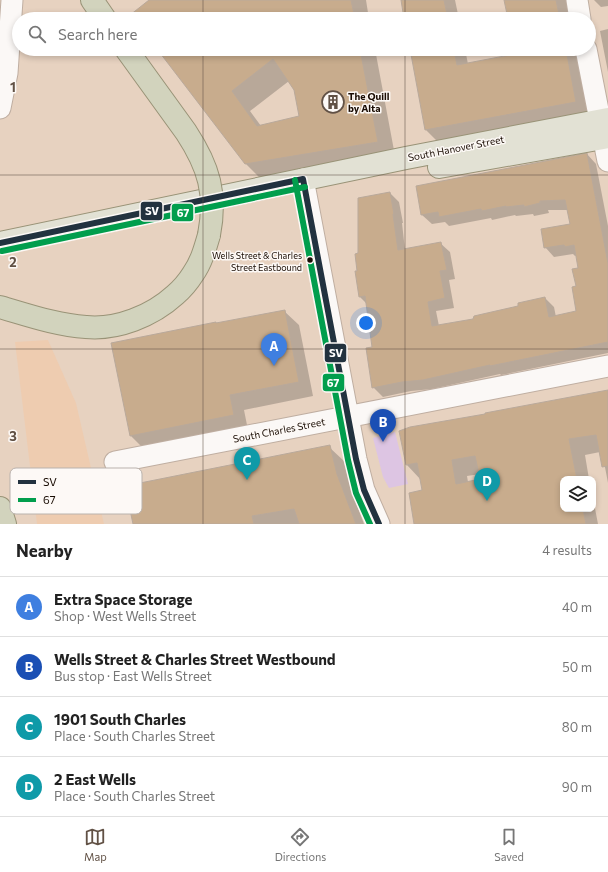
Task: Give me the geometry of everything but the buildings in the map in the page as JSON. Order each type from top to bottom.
[{"type":"highway","points":[[92,0],[100,12]]},
{"type":"highway","points":[[0,307],[53,322],[70,325],[103,327],[118,324],[134,320],[176,295],[194,273],[201,260],[209,235],[212,215],[212,202],[208,173],[195,146],[131,56]]},
{"type":"highway","points":[[0,508],[5,524]]},
{"type":"main road","name":"South Hanover Street","points":[[0,242],[406,158],[605,128]]},
{"type":"street","points":[[0,108],[7,73],[12,0]]},
{"type":"street","points":[[577,0],[579,12]]},
{"type":"street","points":[[588,56],[605,128],[608,161]]},
{"type":"street","points":[[303,179],[356,460],[364,490],[379,524]]},
{"type":"street","name":"South Charles Street","points":[[115,462],[608,366]]},
{"type":"shaded area","points":[[48,340],[76,403],[91,468],[30,468],[15,342]]},
{"type":"shaded area","points":[[395,432],[408,484],[389,488],[383,477],[373,438]]},
{"type":"shaded area","points":[[36,514],[102,514],[104,524],[37,524]]},
{"type":"transit line","name":"SV","points":[[303,179],[356,459],[364,490],[379,524]]},
{"type":"transit line","name":"SV","points":[[0,243],[303,179]]},
{"type":"transit line","name":"67","points":[[295,180],[348,460],[356,493],[370,524]]},
{"type":"transit line","name":"67","points":[[2,251],[305,187]]},
{"type":"place","name":"The Quill by Alta","points":[[333,102]]},
{"type":"place","name":"Wells Street & Charles Street Eastbound","points":[[310,260]]},
{"type":"place","name":"Extra Space Storage","points":[[274,366]]},
{"type":"place","name":"Wells Street & Charles Street Westbound","points":[[383,442]]},
{"type":"place","name":"1901 South Charles","points":[[247,480]]},
{"type":"place","name":"2 East Wells","points":[[487,501]]}]
